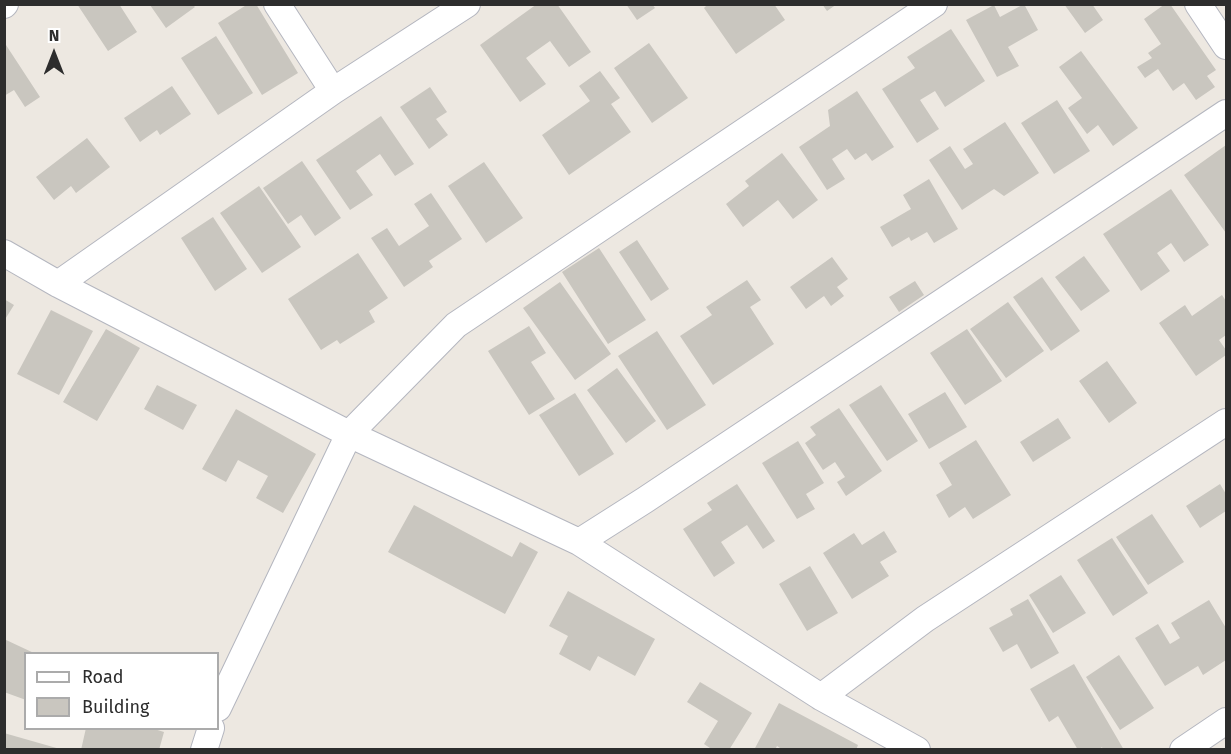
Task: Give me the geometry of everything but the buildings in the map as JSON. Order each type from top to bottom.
[{"type":"street","points":[[277,4],[333,91]]},
{"type":"street","points":[[58,284],[333,91],[467,4]]},
{"type":"street","points":[[219,706],[350,434],[456,325],[934,4]]},
{"type":"street","points":[[1198,4],[1227,46]]},
{"type":"street","points":[[579,543],[1227,113]]},
{"type":"street","points":[[4,253],[58,284],[350,434],[579,543],[821,697],[917,750]]},
{"type":"street","points":[[821,697],[925,619],[1227,422]]},
{"type":"street","points":[[1183,750],[1227,721]]},
{"type":"street","points":[[204,750],[211,730]]}]
